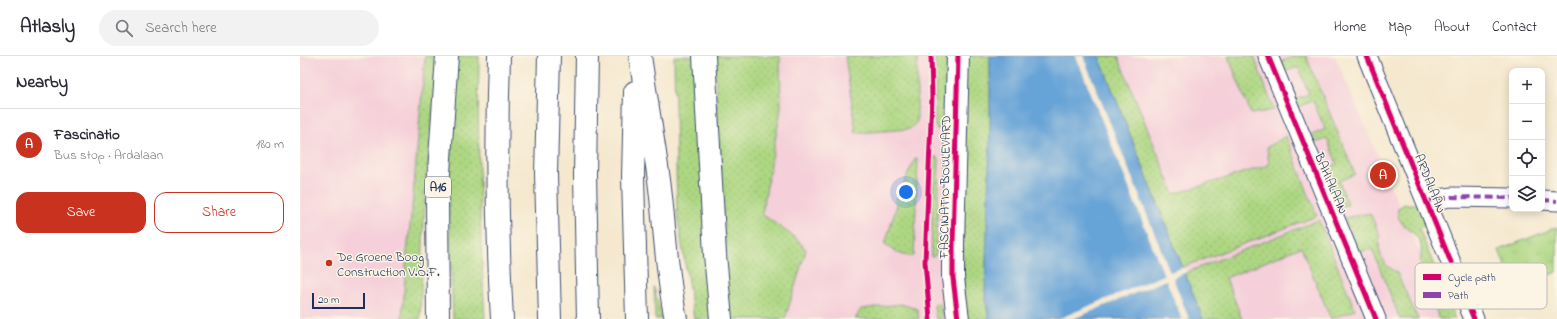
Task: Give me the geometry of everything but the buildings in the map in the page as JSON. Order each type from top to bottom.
[{"type":"main road","name":"A16","points":[[438,319],[437,202],[447,56]]},
{"type":"main road","points":[[499,56],[497,174],[498,247],[502,319]]},
{"type":"main road","points":[[549,56],[546,174],[550,319]]},
{"type":"main road","points":[[587,56],[585,175],[588,319]]},
{"type":"main road","points":[[637,319],[633,177],[639,56]]},
{"type":"main road","points":[[639,56],[659,181],[671,295],[676,319]]},
{"type":"main road","points":[[704,56],[715,255],[721,319]]},
{"type":"main road","name":"FASCINATIO BOULEVARD","points":[[958,56],[953,278],[958,319]]},
{"type":"street","name":"BAHIALAAN","points":[[1268,56],[1376,319]]},
{"type":"street","name":"ARDALAAN","points":[[1367,56],[1452,263]]},
{"type":"street","points":[[1427,200],[1452,197],[1509,198]]},
{"type":"street","points":[[1545,200],[1557,201]]},
{"type":"street","name":"ARDALAAN","points":[[1470,309],[1474,319]]},
{"type":"shaded area","points":[[300,56],[432,56],[411,319],[300,319]]},
{"type":"shaded area","points":[[724,56],[1335,56],[1424,263],[1415,263],[1415,309],[1444,309],[1448,319],[732,319]]},
{"type":"green space","points":[[425,56],[438,56],[425,197],[420,319],[402,319],[407,252]]},
{"type":"green space","points":[[456,56],[479,56],[479,188],[485,319],[453,319],[448,185]]},
{"type":"green space","points":[[674,56],[696,56],[714,319],[694,319],[677,214]]},
{"type":"green space","points":[[714,56],[780,56],[781,108],[762,214],[798,240],[806,250],[785,319],[730,319]]},
{"type":"green space","points":[[845,56],[917,56],[917,122],[910,129],[856,133]]},
{"type":"green space","points":[[935,56],[949,56],[940,129],[937,129],[935,126]]},
{"type":"green space","points":[[965,56],[990,56],[990,133],[985,301],[989,319],[965,319],[963,303]]},
{"type":"green space","points":[[1099,56],[1118,56],[1174,194],[1269,165],[1267,147],[1286,136],[1317,216],[1183,267]]},
{"type":"green space","points":[[1228,56],[1254,56],[1274,110],[1251,114]]},
{"type":"green space","points":[[1292,56],[1306,56],[1355,174],[1339,181],[1348,205],[1339,206],[1323,170],[1337,164],[1327,139],[1315,143],[1312,135],[1325,129],[1313,101],[1297,107],[1294,100],[1309,94],[1298,67],[1284,72],[1280,62],[1293,57]]},
{"type":"green space","points":[[934,157],[939,159],[936,253],[935,256],[931,257]]},
{"type":"green space","points":[[915,159],[918,159],[914,256],[906,256],[891,249],[885,244],[897,205],[895,202]]},
{"type":"green space","points":[[1405,204],[1421,204],[1429,224],[1419,228],[1433,263],[1421,263],[1419,240],[1401,222],[1398,214],[1398,208]]},
{"type":"green space","points":[[1370,213],[1380,236],[1379,249],[1382,259],[1386,265],[1397,273],[1418,319],[1400,319],[1372,249],[1359,252],[1344,218]]},
{"type":"green space","points":[[1319,220],[1355,310],[1331,319],[1301,247],[1226,278],[1242,319],[1203,319],[1185,273]]},
{"type":"green space","points":[[1557,227],[1557,272],[1547,276],[1547,263],[1504,263],[1499,250]]},
{"type":"green space","points":[[654,287],[662,319],[655,319]]},
{"type":"green space","points":[[936,303],[940,304],[942,319],[936,319],[934,306]]},
{"type":"green space","points":[[901,304],[917,309],[919,319],[855,319],[861,309]]},
{"type":"green space","points":[[1435,309],[1451,309],[1455,319],[1439,319]]},
{"type":"water","points":[[990,56],[1099,56],[1203,319],[989,319],[985,291],[990,133]]},
{"type":"pier","points":[[1076,56],[1083,56],[1170,272],[1185,267],[1187,272],[1173,278],[1189,319],[1182,319],[1166,280],[1073,319],[1058,319],[1164,275]]},
{"type":"marked path","points":[[1427,201],[1451,197],[1509,198]]},
{"type":"marked path","points":[[1545,200],[1557,201]]},
{"type":"cycle path","points":[[930,319],[925,262],[932,97],[931,56]]},
{"type":"cycle path","points":[[958,56],[953,278],[958,319]]},
{"type":"cycle path","points":[[1268,56],[1376,319]]},
{"type":"cycle path","points":[[1367,56],[1451,263]]},
{"type":"cycle path","points":[[1470,309],[1474,319]]},
{"type":"place","name":"Fascinatio","points":[[1383,175]]},
{"type":"place","name":"De Groene Boog Construction V.O.F.","points":[[329,263]]}]
